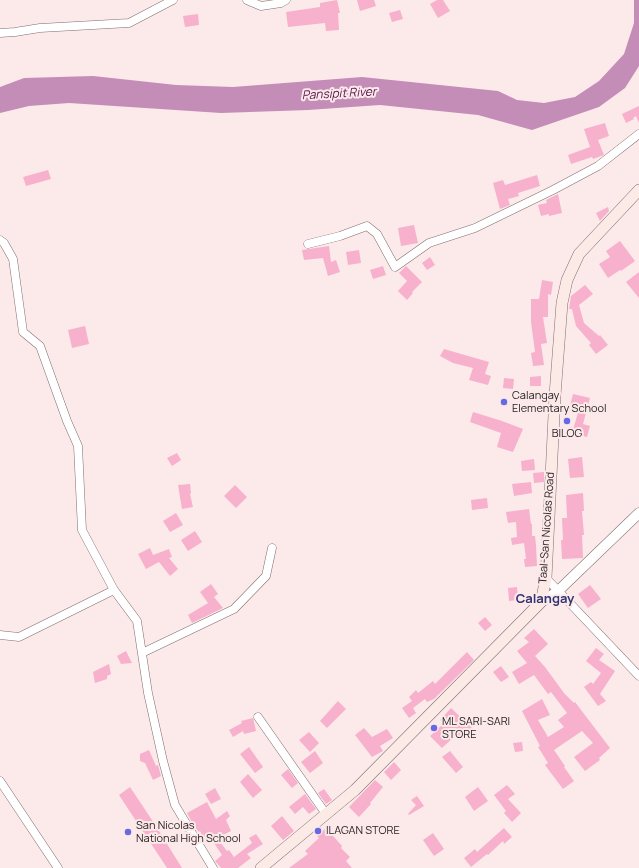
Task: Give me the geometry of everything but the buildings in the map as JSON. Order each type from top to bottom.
[{"type":"main road","name":"Taal-San Nicolas Road","points":[[541,602],[546,578],[555,395],[562,303],[567,280],[579,254],[639,190]]},
{"type":"main road","points":[[261,868],[355,790],[541,602]]},
{"type":"street","points":[[0,33],[40,28],[129,23],[173,0]]},
{"type":"street","points":[[247,0],[261,6],[281,3],[286,0]]},
{"type":"street","points":[[308,244],[340,236],[367,226],[377,234],[396,267],[429,243],[475,228],[592,170],[639,134]]},
{"type":"street","points":[[0,240],[4,243],[13,259],[23,332],[40,346],[67,421],[78,446],[82,530],[114,590],[137,622],[153,715],[175,805],[214,868]]},
{"type":"street","points":[[541,602],[557,592],[639,513]]},
{"type":"street","points":[[142,653],[234,609],[266,576],[272,548]]},
{"type":"street","points":[[546,578],[557,592],[639,676]]},
{"type":"street","points":[[0,635],[18,636],[114,590]]},
{"type":"street","points":[[258,717],[326,814]]},
{"type":"street","points":[[0,781],[58,868]]},
{"type":"water","name":"Pansipit River","points":[[634,0],[639,0],[639,66],[625,88],[599,107],[532,130],[478,115],[380,105],[308,110],[221,113],[69,103],[29,106],[0,113],[0,87],[24,78],[93,76],[176,85],[233,87],[362,77],[498,91],[517,100],[544,103],[575,97],[599,81],[624,54],[634,23]]},
{"type":"place","name":"Calangay Elementary School","points":[[504,402]]},
{"type":"place","name":"BILOG","points":[[567,421]]},
{"type":"place","name":"ML SARI-SARI STORE","points":[[434,728]]},
{"type":"place","name":"ILAGAN STORE","points":[[318,831]]},
{"type":"place","name":"San Nicolas National High School","points":[[128,832]]},
{"type":"district","name":"Calangay","points":[[545,599]]}]
